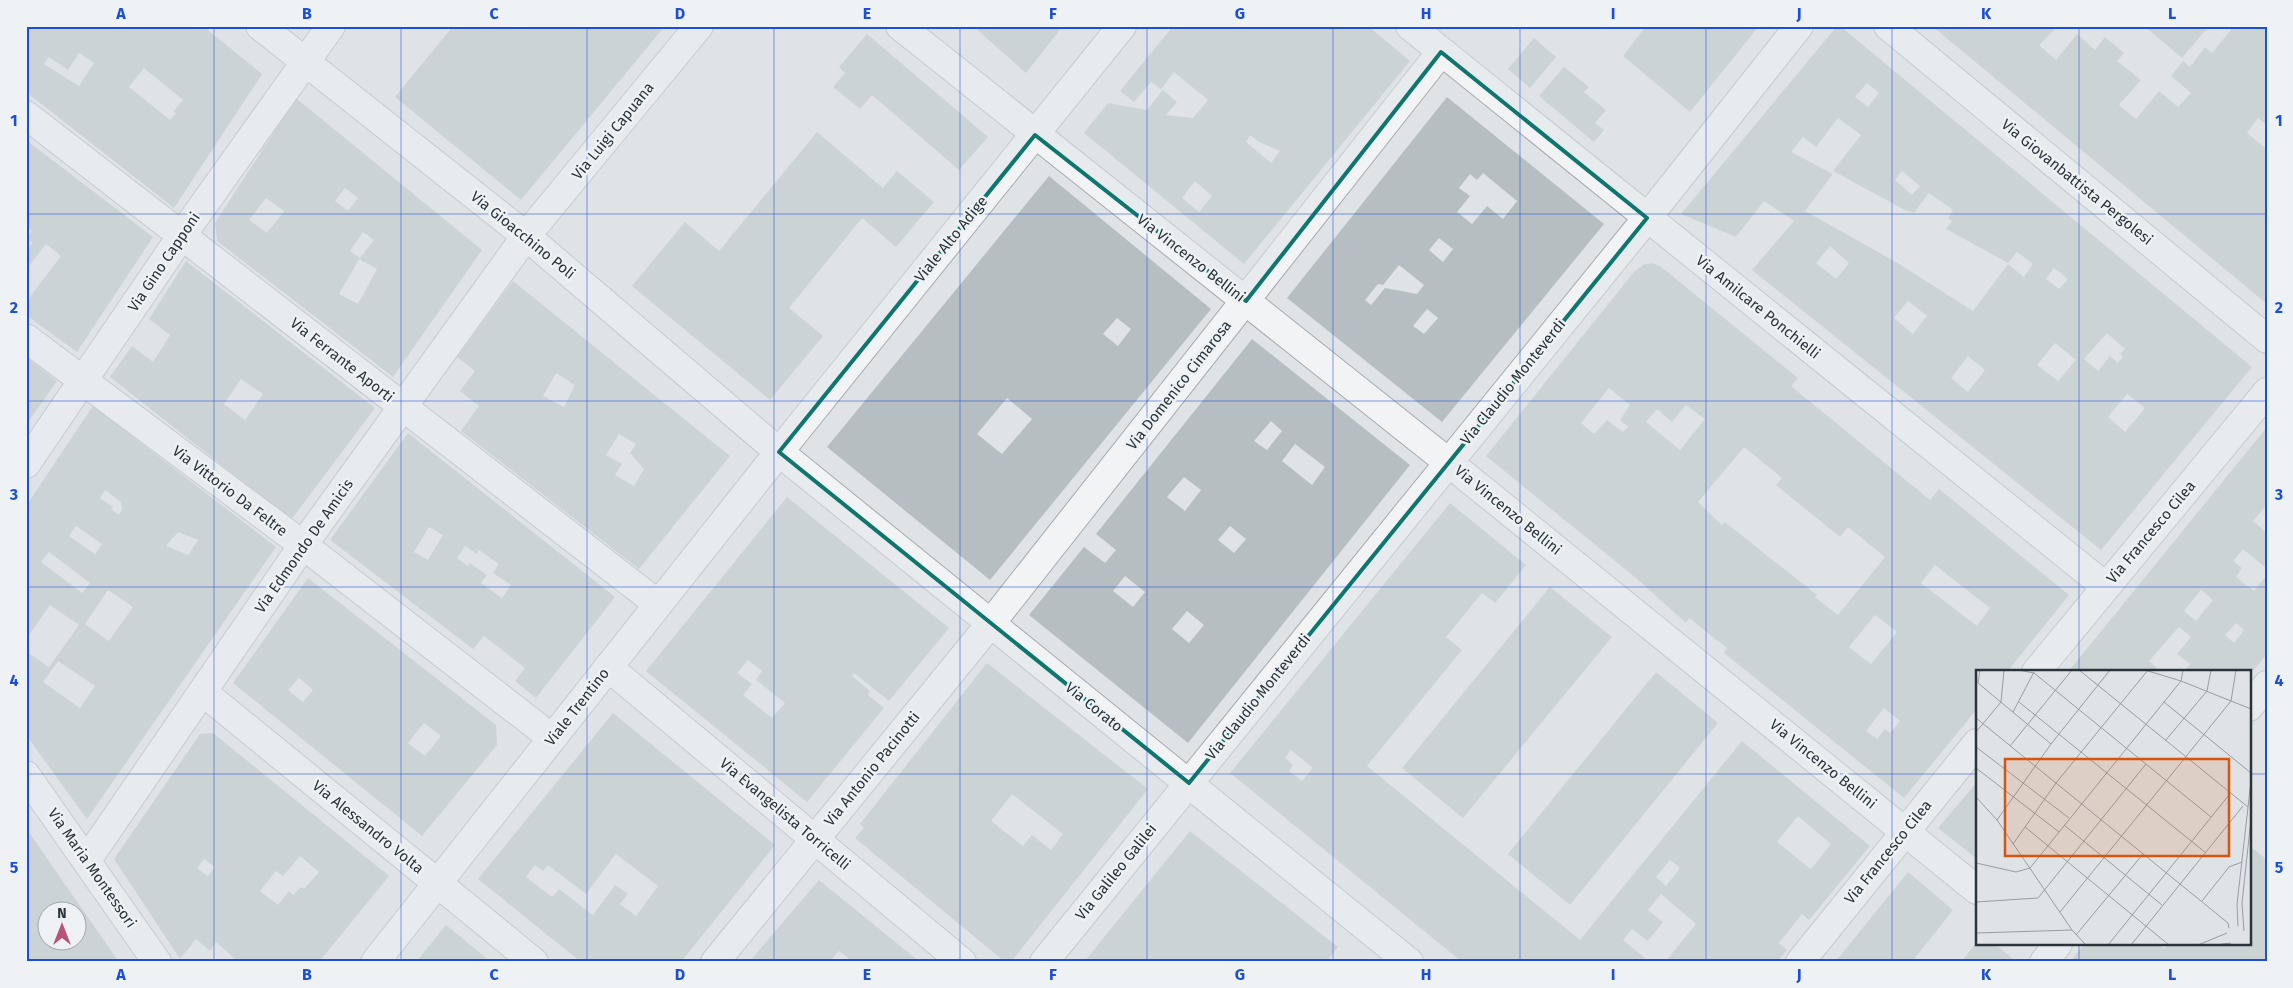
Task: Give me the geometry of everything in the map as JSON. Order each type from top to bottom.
[{"type":"street","name":"Via Gioacchino Poli","points":[[260,26],[526,236],[779,452]]},
{"type":"street","name":"Via Gino Capponi","points":[[26,464],[182,234],[331,26]]},
{"type":"street","name":"Via Luigi Capuana","points":[[526,236],[699,26]]},
{"type":"street","name":"Via Vincenzo Bellini","points":[[900,26],[1448,462],[1976,889]]},
{"type":"street","name":"Viale Alto Adige","points":[[779,452],[1122,26]]},
{"type":"street","name":"Via Amilcare Ponchielli","points":[[1410,26],[2106,587]]},
{"type":"street","name":"Via Claudio Monteverdi","points":[[1188,783],[1647,218],[1799,26]]},
{"type":"street","name":"Via Giovanbattista Pergolesi","points":[[1888,26],[2267,338]]},
{"type":"street","name":"Via Domenico Cimarosa","points":[[992,623],[1441,52]]},
{"type":"street","name":"Via Ferrante Aporti","points":[[26,115],[658,604]]},
{"type":"street","name":"Via Edmondo De Amicis","points":[[87,860],[303,545],[526,236]]},
{"type":"street","name":"Via Vittorio Da Feltre","points":[[26,338],[82,382],[303,545],[552,738]]},
{"type":"street","name":"Via Francesco Cilea","points":[[2038,670],[2267,392]]},
{"type":"street","name":"Viale Trentino","points":[[375,962],[779,452]]},
{"type":"street","name":"Via Corato","points":[[779,452],[1408,962]]},
{"type":"street","name":"Via Antonio Pacinotti","points":[[715,962],[992,623]]},
{"type":"street","name":"Via Evangelista Torricelli","points":[[608,667],[962,962]]},
{"type":"street","points":[[2250,706],[2267,685]]},
{"type":"street","name":"Via Alessandro Volta","points":[[202,692],[534,962]]},
{"type":"street","name":"Via Francesco Cilea","points":[[1800,962],[1976,744]]},
{"type":"street","name":"Via Maria Montessori","points":[[26,776],[87,860],[156,962]]},
{"type":"street","name":"Via Galileo Galilei","points":[[1044,962],[1188,783]]},
{"type":"highlighted area","points":[[1441,52],[1647,218],[1189,783],[779,452],[1035,135],[1246,301]]},
{"type":"building","points":[[26,26],[203,26],[262,74],[174,208],[26,92]],"holes":[[[79,53],[94,63],[79,86],[44,64],[49,57],[68,70]],[[144,68],[183,100],[173,112],[176,113],[170,120],[129,87]]]},
{"type":"building","points":[[453,26],[665,26],[521,200],[395,97]]},
{"type":"building","points":[[973,26],[1063,26],[1026,73]]},
{"type":"building","points":[[1173,26],[1368,26],[1410,61],[1244,264],[1084,133],[1108,103],[1147,110],[1163,90],[1177,102],[1166,115],[1193,118],[1208,100],[1174,72],[1161,89],[1151,82],[1134,102],[1120,91]],"holes":[[[1250,135],[1259,142],[1280,151],[1271,163],[1246,142]],[[1195,181],[1212,196],[1199,212],[1182,198]]]},
{"type":"building","points":[[1646,26],[1759,26],[1690,112],[1623,56]]},
{"type":"building","points":[[1837,26],[1840,26],[2252,367],[2101,550],[1752,270],[1794,221],[1764,201],[1736,237],[1681,214]],"holes":[[[1867,83],[1879,93],[1868,107],[1855,97]],[[1838,118],[1861,135],[1833,171],[1903,209],[1914,213],[1929,193],[1953,210],[1948,218],[1952,221],[1946,229],[2008,263],[2017,252],[2033,264],[2024,277],[2008,264],[1973,311],[1896,262],[1805,211],[1833,174],[1791,152],[1803,137],[1816,147]],[[1902,171],[1920,186],[1912,195],[1895,180]],[[1830,246],[1849,263],[1836,279],[1816,263]],[[2054,268],[2068,279],[2059,289],[2046,279]],[[1908,301],[1927,316],[1913,334],[1894,318]],[[2107,333],[2125,349],[2120,354],[2123,357],[2118,363],[2110,356],[2098,371],[2084,359]],[[2055,343],[2076,360],[2058,381],[2037,365]],[[1968,356],[1985,370],[1968,392],[1951,378]],[[2127,394],[2145,408],[2125,432],[2108,417]]]},
{"type":"building","points":[[1932,26],[2052,26],[2055,29],[2039,45],[2056,60],[2077,34],[2095,50],[2105,37],[2124,53],[2117,61],[2141,80],[2119,105],[2136,119],[2159,91],[2178,107],[2191,93],[2171,76],[2183,61],[2190,67],[2205,47],[2212,53],[2234,26],[2267,26],[2267,125],[2258,118],[2247,133],[2267,149],[2267,304]]},
{"type":"building","points":[[2144,26],[2209,26],[2182,58]]},
{"type":"building","points":[[867,34],[988,137],[959,170],[872,95],[860,109],[833,87],[845,73],[839,67]]},
{"type":"building","points":[[1534,38],[1556,57],[1530,88],[1508,69]]},
{"type":"building","points":[[1564,67],[1589,87],[1584,92],[1606,110],[1595,123],[1604,130],[1594,142],[1539,96]]},
{"type":"building","points":[[1447,97],[1604,224],[1442,422],[1287,298]],"holes":[[[1483,173],[1517,201],[1503,219],[1487,206],[1472,224],[1457,212],[1470,196],[1459,188],[1470,174],[1477,180]],[[1439,238],[1453,249],[1443,262],[1429,250]],[[1399,265],[1424,285],[1417,294],[1385,288],[1371,305],[1365,300],[1378,284],[1383,285]],[[1427,309],[1438,318],[1424,334],[1413,326]]]},
{"type":"building","points":[[296,98],[482,250],[393,377],[217,241],[215,223]],"holes":[[[345,188],[358,198],[348,211],[335,201]],[[266,198],[284,211],[267,233],[249,220]],[[363,232],[374,240],[360,258],[350,251]],[[359,259],[377,269],[358,304],[339,294]]]},
{"type":"building","points":[[817,132],[883,188],[897,171],[934,202],[896,247],[862,218],[789,308],[823,336],[770,400],[632,286],[685,222],[719,251]]},
{"type":"building","points":[[26,140],[153,237],[77,352],[26,315],[26,302],[61,256],[46,244],[26,270],[26,250],[33,243],[27,238],[32,231],[26,226]]},
{"type":"building","points":[[1049,176],[1211,309],[990,580],[827,447]],"holes":[[[1117,318],[1131,329],[1118,346],[1103,334]],[[1007,398],[1032,419],[1002,454],[977,434]]]},
{"type":"building","points":[[186,261],[375,408],[291,520],[110,377],[132,346],[153,362],[170,335],[149,319]],"holes":[[[241,379],[263,394],[245,420],[224,404]]]},
{"type":"building","points":[[1652,263],[1660,266],[1798,378],[1791,386],[1930,500],[1939,489],[2069,595],[2009,670],[1976,670],[1976,710],[1904,798],[1724,653],[1727,648],[1689,618],[1686,623],[1636,578],[1486,456],[1634,272],[1643,265]],"holes":[[[1609,388],[1630,405],[1620,420],[1628,427],[1623,432],[1607,420],[1594,434],[1581,423]],[[1686,405],[1705,419],[1680,450],[1646,422],[1657,409],[1672,422]],[[1744,447],[1782,478],[1776,485],[1840,537],[1848,527],[1885,557],[1838,615],[1815,597],[1817,595],[1725,522],[1722,525],[1698,502]],[[1935,565],[1990,608],[1977,626],[1921,583]],[[1875,615],[1897,632],[1871,664],[1849,647]],[[1884,708],[1900,721],[1890,733],[1885,729],[1877,739],[1866,731]]]},
{"type":"building","points":[[513,281],[730,456],[639,569],[461,431],[479,406],[460,391],[475,371],[457,357]],"holes":[[[556,373],[575,385],[564,407],[543,396]],[[619,434],[636,444],[630,453],[644,469],[634,486],[615,475],[622,464],[606,455]]]},
{"type":"building","points":[[1252,339],[1410,465],[1188,743],[1029,615],[1084,547],[1105,563],[1116,550],[1096,534]],"holes":[[[1271,421],[1282,431],[1267,450],[1254,441]],[[1295,444],[1325,467],[1312,485],[1282,461]],[[1184,477],[1201,490],[1185,511],[1167,497]],[[1230,526],[1246,539],[1234,553],[1218,540]],[[1125,576],[1145,592],[1133,607],[1113,591]],[[1187,611],[1204,625],[1189,643],[1172,629]]]},
{"type":"building","points":[[26,357],[57,381],[26,425]]},
{"type":"building","points":[[93,406],[276,547],[87,819],[26,735],[26,651],[49,667],[79,625],[50,605],[26,639],[26,506]],"holes":[[[105,490],[121,502],[122,509],[119,515],[111,509],[113,507],[100,498]],[[76,526],[102,544],[95,554],[69,536]],[[178,532],[198,540],[188,555],[166,546]],[[49,552],[90,583],[82,593],[41,562]],[[108,590],[133,607],[109,641],[85,624]],[[58,661],[95,686],[80,708],[43,682]]]},
{"type":"building","points":[[2267,427],[2267,509],[2265,507],[2253,521],[2267,533],[2267,569],[2243,549],[2233,561],[2242,568],[2236,577],[2254,591],[2267,575],[2267,654],[2250,675],[2250,670],[2186,670],[2190,664],[2177,654],[2191,637],[2179,627],[2149,661],[2157,668],[2156,670],[2070,670]],"holes":[[[2201,590],[2213,600],[2196,621],[2184,611]],[[2236,623],[2244,630],[2234,643],[2225,635]]]},
{"type":"building","points":[[408,433],[615,597],[536,698],[515,681],[525,668],[484,636],[473,649],[330,540]],"holes":[[[429,527],[443,535],[428,560],[414,552]],[[465,546],[477,554],[479,550],[499,564],[493,573],[511,585],[502,598],[481,583],[487,575],[470,563],[468,566],[457,558]]]},
{"type":"building","points":[[787,497],[949,628],[889,701],[854,673],[852,676],[870,691],[868,695],[884,708],[807,802],[646,671]],"holes":[[[748,660],[762,671],[756,680],[785,703],[772,718],[743,695],[752,684],[737,673]]]},
{"type":"building","points":[[1450,503],[1526,565],[1495,603],[1482,593],[1446,637],[1462,650],[1367,766],[1580,940],[1742,741],[1870,846],[1809,920],[1802,914],[1779,943],[1787,950],[1777,962],[1665,962],[1696,924],[1661,894],[1648,910],[1663,922],[1648,941],[1632,929],[1623,940],[1650,962],[1608,962],[1606,960],[1605,962],[1570,962],[1567,960],[1566,962],[1462,962],[1230,773]],"holes":[[[1291,750],[1313,768],[1302,781],[1289,771],[1293,765],[1285,758]],[[1798,816],[1831,844],[1811,869],[1777,842]],[[1670,860],[1680,868],[1666,886],[1656,877]]]},
{"type":"building","points":[[308,578],[496,725],[497,745],[422,836],[233,683]],"holes":[[[299,678],[313,690],[303,702],[288,690]],[[424,723],[441,736],[425,756],[408,743]]]},
{"type":"building","points":[[1550,587],[1612,637],[1463,818],[1402,768]]},
{"type":"building","points":[[987,663],[1148,789],[1011,962],[1005,962],[855,838],[864,828],[860,824]],"holes":[[[1012,794],[1063,834],[1051,850],[1032,835],[1023,846],[991,821]]]},
{"type":"building","points":[[1656,672],[1718,723],[1570,905],[1508,854]]},
{"type":"building","points":[[613,713],[775,845],[681,962],[581,962],[478,879]],"holes":[[[616,854],[658,886],[636,916],[620,904],[628,894],[615,885],[593,915],[559,889],[552,897],[526,877],[535,865],[543,871],[548,865],[586,894]]]},
{"type":"building","points":[[213,733],[389,876],[319,962],[233,962],[235,959],[216,942],[210,951],[196,939],[180,959],[114,859],[200,734]],"holes":[[[300,856],[319,872],[304,889],[301,887],[293,895],[289,891],[278,905],[260,891],[276,871],[283,876]],[[204,859],[215,867],[208,876],[197,868]]]},
{"type":"building","points":[[1976,783],[1976,858],[1938,828]]},
{"type":"building","points":[[26,828],[76,900],[38,900],[38,950],[88,950],[88,917],[119,962],[26,962]]},
{"type":"building","points":[[1190,831],[1338,947],[1326,962],[1084,962]]},
{"type":"building","points":[[2250,846],[2267,860],[2267,962],[2070,962],[2082,946],[2160,946],[2164,949],[2166,946],[2250,946]]},
{"type":"building","points":[[1908,872],[1953,910],[1915,958],[1920,962],[1835,962]]},
{"type":"building","points":[[819,880],[920,962],[847,962],[849,959],[839,951],[829,962],[749,962]]},
{"type":"building","points":[[446,925],[491,962],[416,962]]},
{"type":"building","points":[[1976,943],[1976,946],[1997,946],[2013,959],[2011,962],[1961,962]]}]
